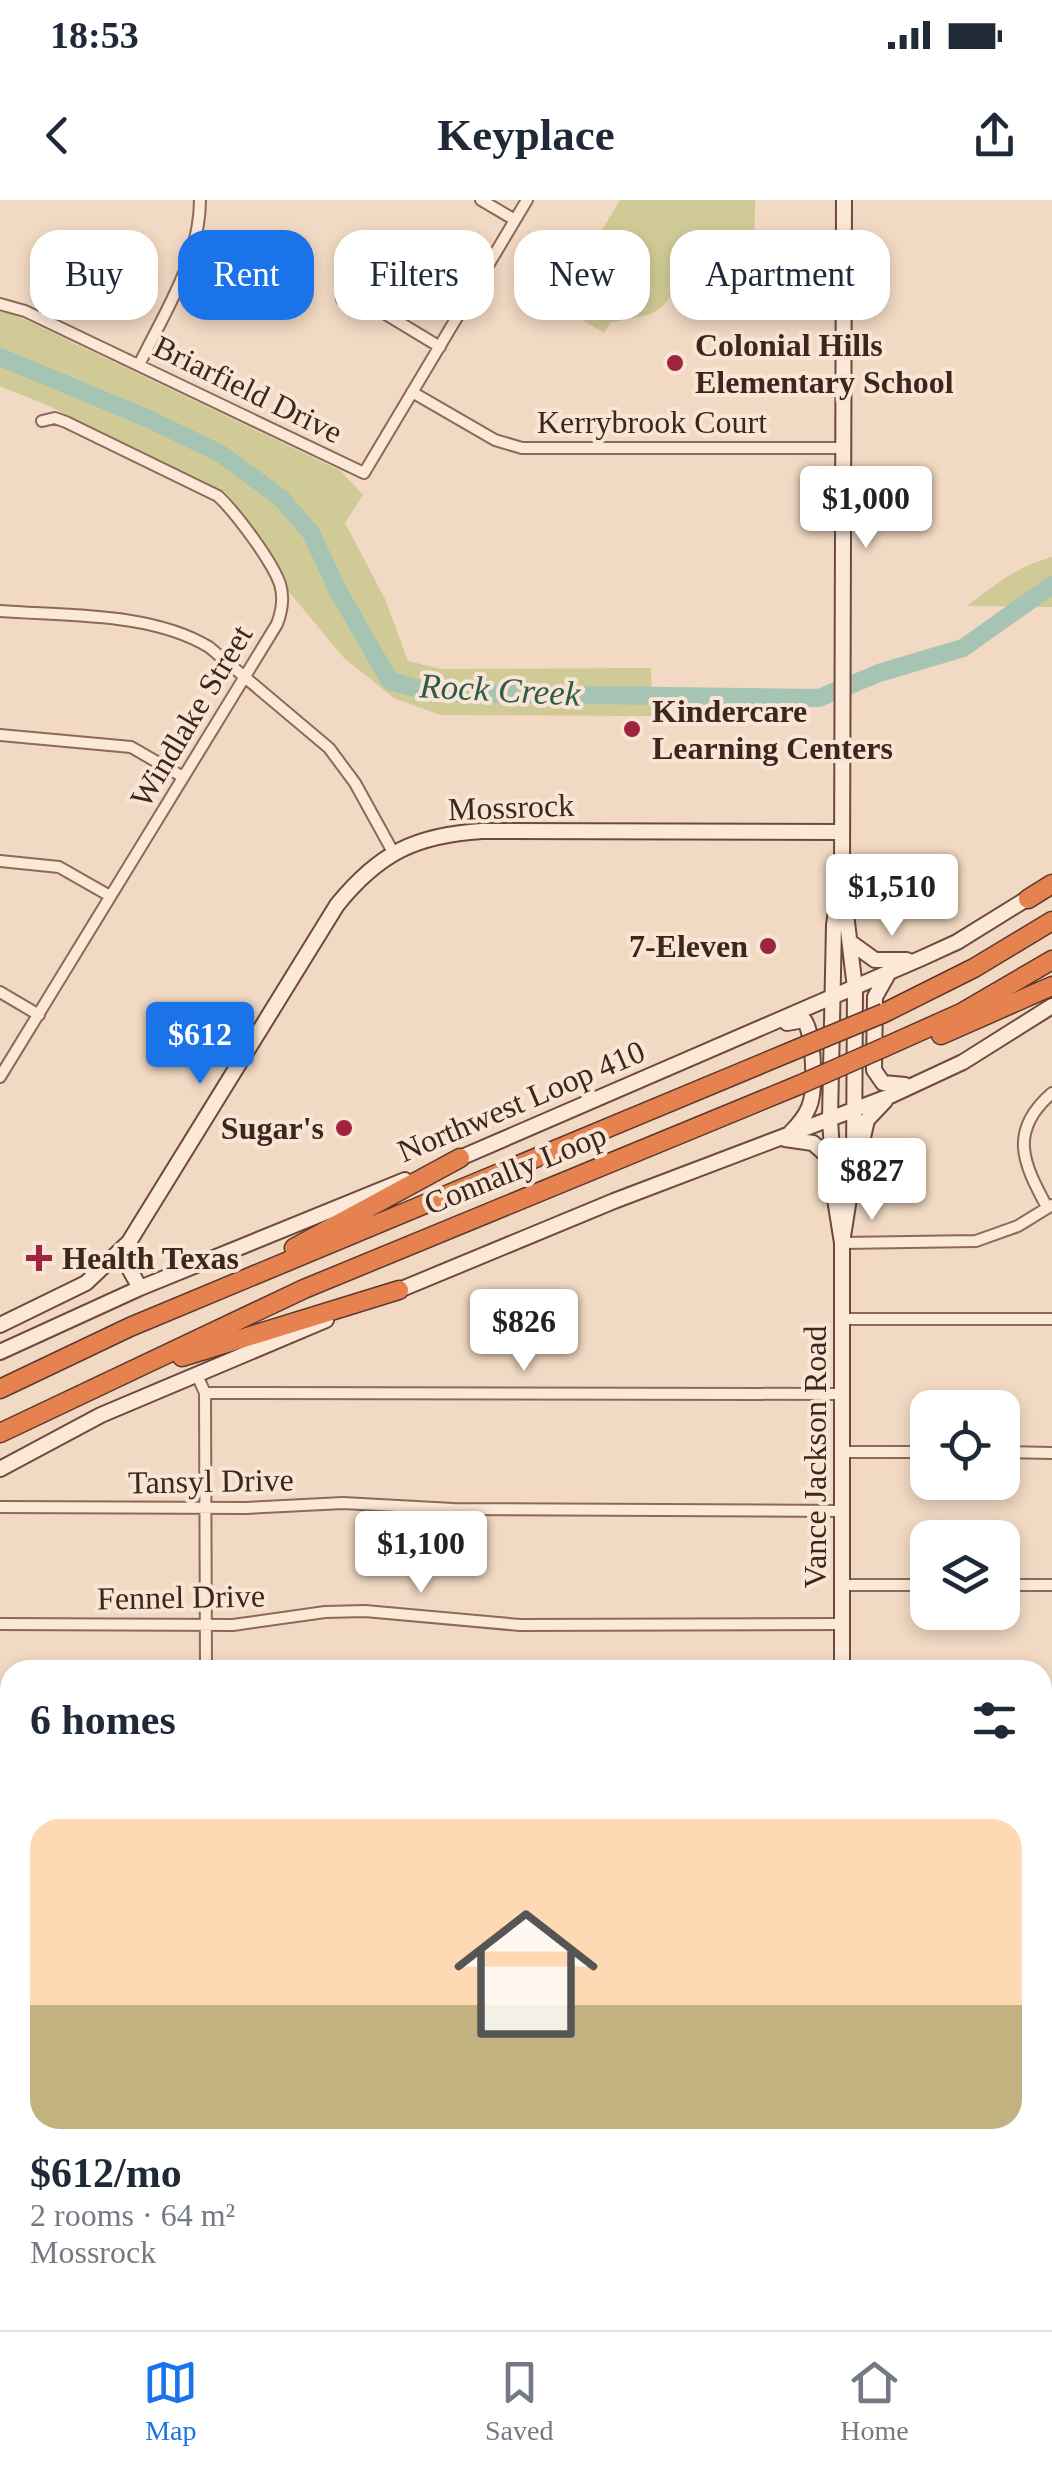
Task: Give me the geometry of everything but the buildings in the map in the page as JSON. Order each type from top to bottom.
[{"type":"highway","points":[[1028,899],[1052,881]]},
{"type":"highway","name":"Connally Loop","points":[[0,1389],[88,1345],[226,1286],[884,1013],[974,968],[1052,922]]},
{"type":"highway","points":[[885,1051],[1052,960]]},
{"type":"highway","points":[[885,1051],[1052,986]]},
{"type":"highway","name":"Connally Loop","points":[[0,1433],[304,1289],[885,1051]]},
{"type":"highway","points":[[226,1286],[460,1158]]},
{"type":"highway","points":[[105,1381],[399,1290]]},
{"type":"main road","name":"Vance Jackson Road","points":[[842,1244],[854,1166],[854,988],[842,884],[844,200]]},
{"type":"main road","name":"Mossrock","points":[[0,1325],[86,1284],[136,1233],[337,905],[366,872],[393,852],[439,836],[482,831],[842,832]]},
{"type":"main road","name":"Vance Jackson Road","points":[[842,884],[834,925],[830,1120],[842,1244],[842,1660]]},
{"type":"main road","name":"Northwest Loop 410","points":[[0,1352],[140,1288],[460,1158],[833,998],[922,958],[1028,899]]},
{"type":"main road","points":[[850,942],[876,960],[922,958]]},
{"type":"main road","points":[[888,973],[875,996],[874,1070],[890,1086],[921,1082]]},
{"type":"main road","points":[[0,1469],[101,1416],[399,1290],[614,1200],[890,1096],[986,1048],[1052,1006]]},
{"type":"main road","points":[[750,1034],[798,1019],[804,1020],[811,1031],[812,1098],[800,1124],[783,1138]]},
{"type":"main road","points":[[854,1166],[867,1120],[890,1096]]},
{"type":"main road","points":[[783,1138],[813,1143],[833,1161]]},
{"type":"main road","points":[[120,1252],[140,1288]]},
{"type":"street","points":[[139,365],[190,256],[200,222],[200,200]]},
{"type":"street","points":[[480,200],[515,220]]},
{"type":"street","points":[[412,392],[527,200]]},
{"type":"street","name":"Briarfield Drive","points":[[0,304],[25,311],[364,473],[412,392]]},
{"type":"street","points":[[394,320],[440,347]]},
{"type":"street","name":"Kerrybrook Court","points":[[412,392],[486,436],[522,448],[845,448]]},
{"type":"street","name":"Windlake Street","points":[[0,1077],[277,624],[282,602],[278,578],[232,510],[201,486],[66,422],[56,418],[42,422]]},
{"type":"street","points":[[0,611],[159,626],[196,640],[329,748],[355,783],[393,852]]},
{"type":"street","points":[[0,735],[131,747],[183,777]]},
{"type":"street","points":[[0,861],[59,866],[110,896]]},
{"type":"street","points":[[0,992],[38,1015]]},
{"type":"street","points":[[842,1244],[976,1241],[1018,1226],[1050,1206],[1030,1176],[1024,1147],[1030,1118],[1052,1093]]},
{"type":"street","points":[[843,1319],[1052,1319]]},
{"type":"street","points":[[197,1375],[205,1393],[206,1660]]},
{"type":"street","points":[[205,1393],[842,1394]]},
{"type":"street","points":[[842,1452],[910,1452]]},
{"type":"street","points":[[1020,1452],[1052,1453]]},
{"type":"street","name":"Tansyl Drive","points":[[0,1507],[205,1508],[343,1503],[452,1509],[842,1511]]},
{"type":"street","points":[[842,1585],[910,1585]]},
{"type":"street","points":[[1020,1585],[1052,1585]]},
{"type":"street","name":"Fennel Drive","points":[[0,1624],[206,1626],[365,1611],[520,1624],[842,1624]]},
{"type":"shaded area","points":[[620,200],[755,200],[755,230],[670,230],[670,297],[650,314],[650,230],[602,230]]},
{"type":"shaded area","points":[[0,311],[341,471],[363,495],[345,523],[385,599],[408,661],[441,669],[651,668],[652,716],[440,715],[394,698],[344,658],[285,587],[281,571],[225,492],[0,386]]},
{"type":"shaded area","points":[[582,320],[624,320],[610,323],[604,333]]},
{"type":"shaded area","points":[[1052,557],[1052,607],[967,606],[997,583]]},
{"type":"waterway","name":"Rock Creek","points":[[0,357],[149,419],[221,454],[281,498],[311,533],[338,591],[390,681],[434,693],[819,698],[879,673],[963,648],[1052,585]]},
{"type":"place","name":"Colonial Hills Elementary School","points":[[675,363]]},
{"type":"place","name":"Kindercare Learning Centers","points":[[632,729]]},
{"type":"place","name":"7-Eleven","points":[[768,946]]},
{"type":"place","name":"Sugar's","points":[[344,1128]]},
{"type":"place","name":"Health Texas","points":[[39,1258]]}]
